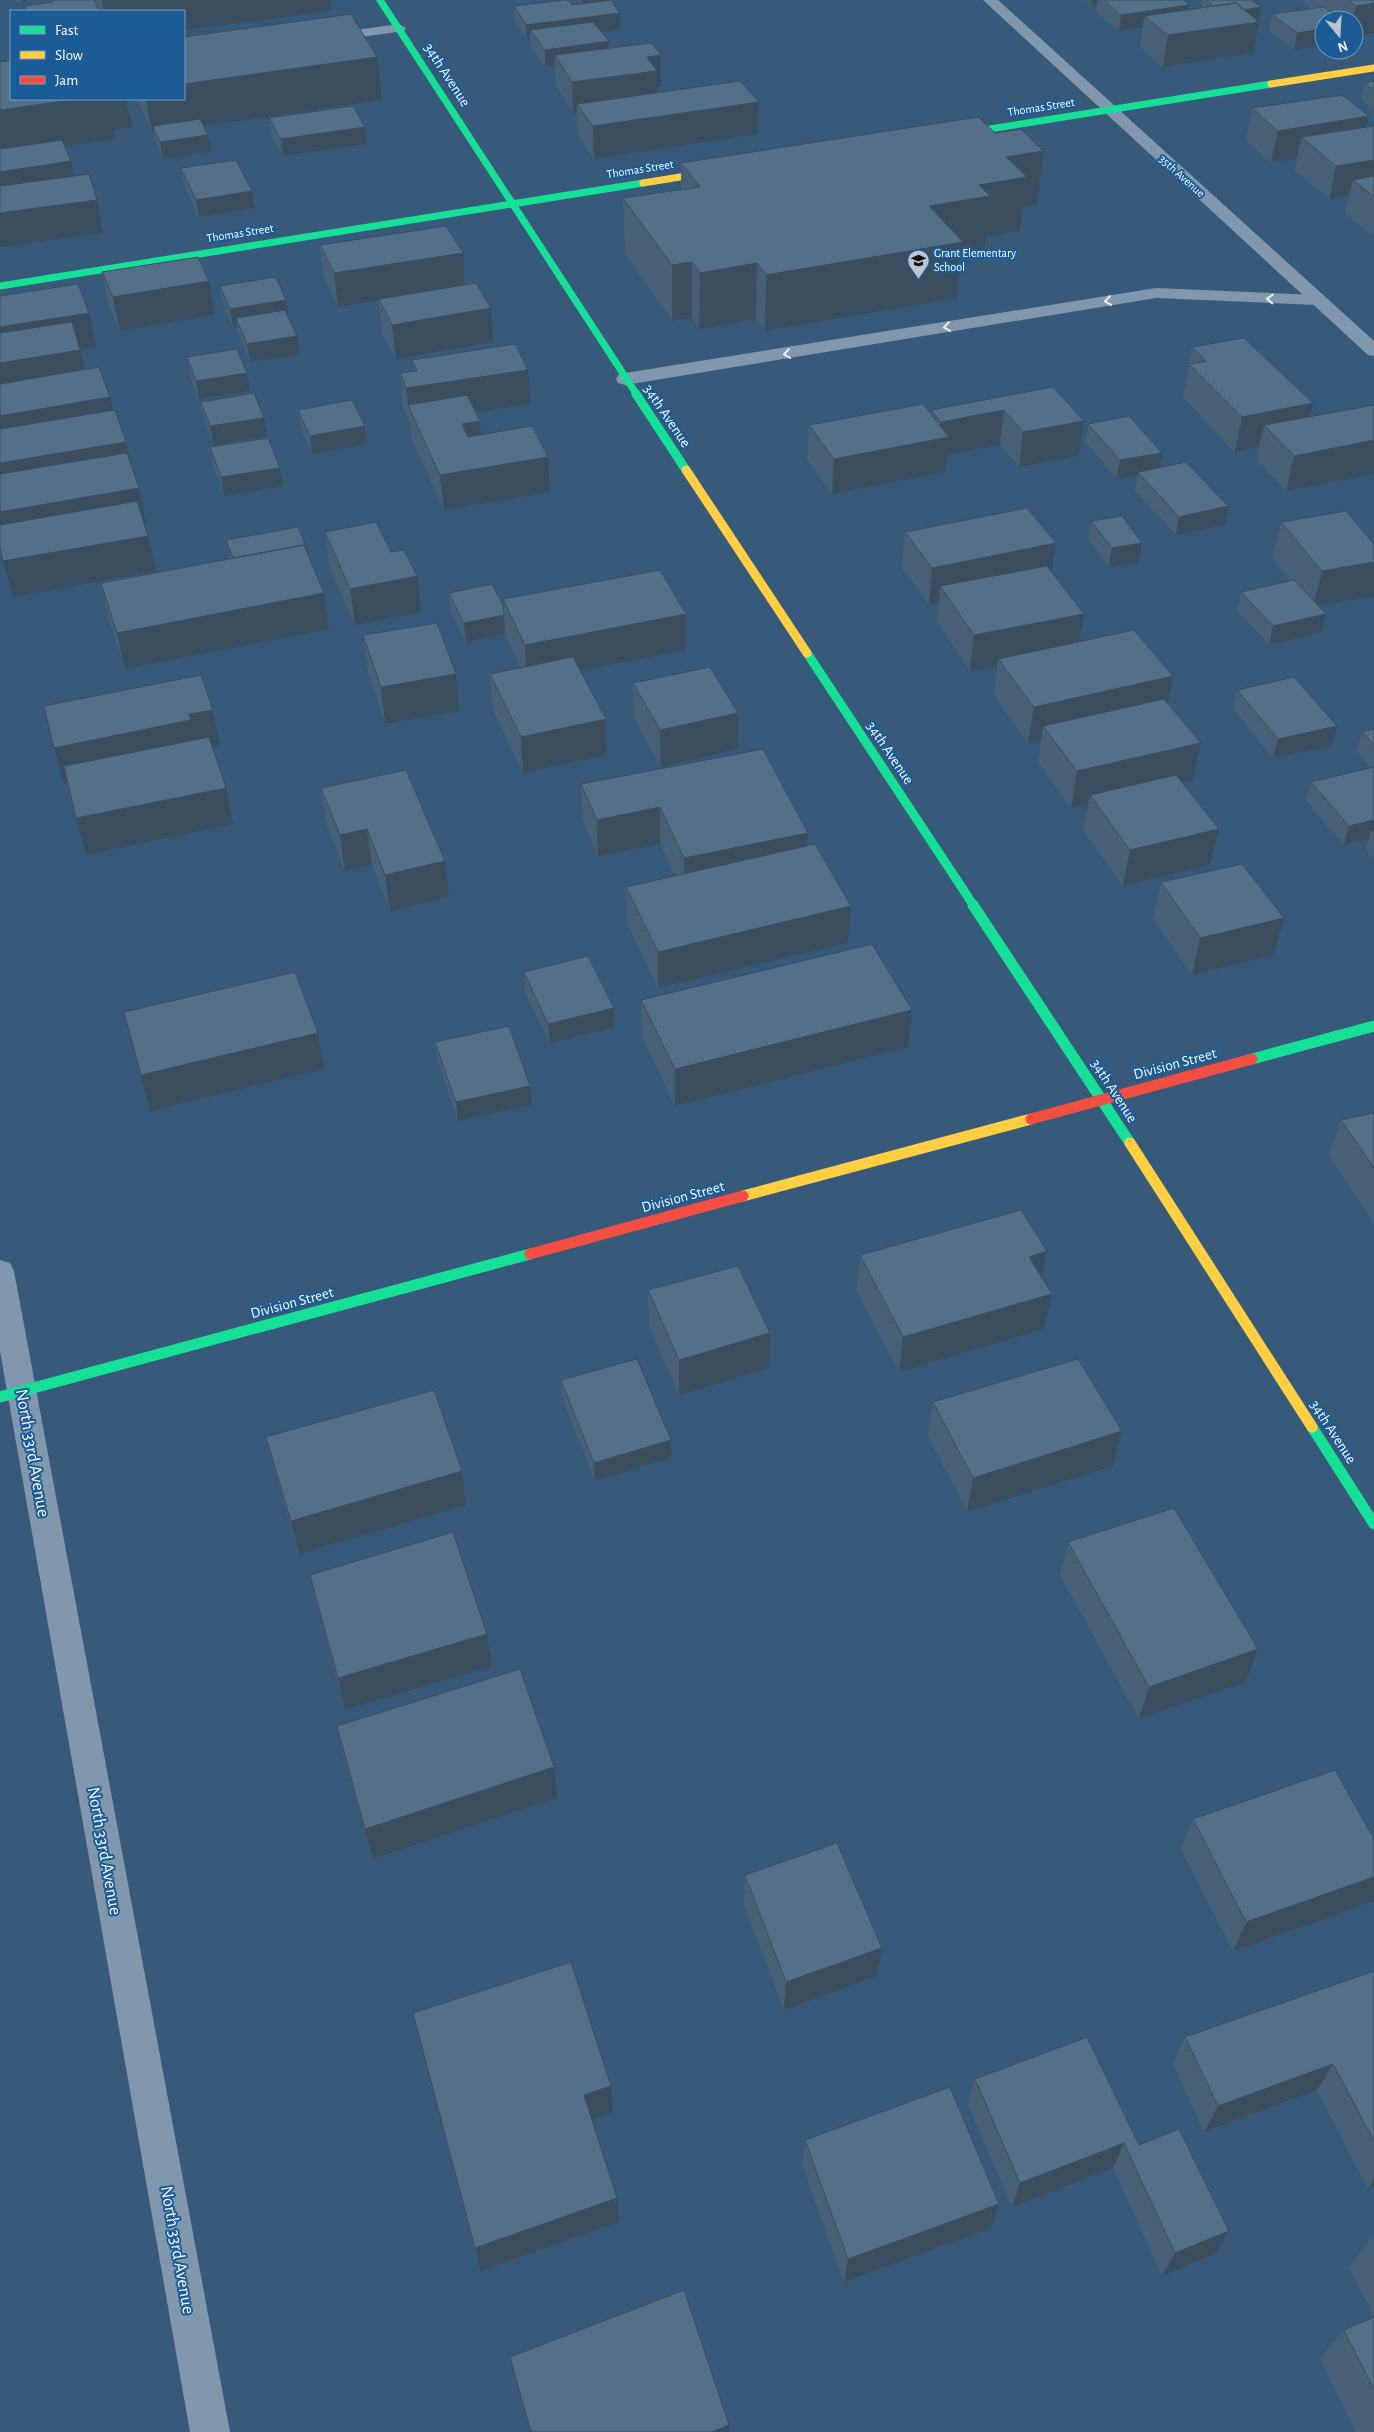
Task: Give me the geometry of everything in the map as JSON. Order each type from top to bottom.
[{"type":"street","name":"34th Avenue","points":[[380,0],[513,203],[624,379],[1102,1100],[1374,1524]]},
{"type":"street","name":"35th Avenue","points":[[990,0],[1374,351]]},
{"type":"street","points":[[312,40],[399,28]]},
{"type":"street","name":"Thomas Street","points":[[937,137],[1374,68]]},
{"type":"street","name":"Thomas Street","points":[[0,286],[726,170]]},
{"type":"street","points":[[624,379],[1156,293],[1318,300]]},
{"type":"street","name":"Division Street","points":[[10,1394],[1374,1026]]},
{"type":"street","name":"North 33rd Avenue","points":[[0,1270],[10,1394],[210,2432]]},
{"type":"building","points":[[53,0],[94,0],[99,10],[27,10],[25,6],[53,2]]},
{"type":"building","points":[[568,0],[572,5],[611,0],[620,13],[526,25],[514,6]]},
{"type":"building","points":[[1104,0],[1184,0],[1189,5],[1121,15]]},
{"type":"building","points":[[1206,0],[1252,0],[1261,7],[1244,10],[1236,3],[1214,6]]},
{"type":"building","points":[[1348,0],[1374,0],[1374,3],[1356,6]]},
{"type":"building","points":[[1236,3],[1259,22],[1168,35],[1144,16]]},
{"type":"building","points":[[1324,7],[1328,10],[1314,10],[1314,30],[1297,33],[1272,14]]},
{"type":"building","points":[[351,14],[377,57],[185,84],[185,37]]},
{"type":"building","points":[[593,22],[609,41],[545,50],[530,30]]},
{"type":"building","points":[[651,43],[661,55],[647,57],[657,71],[572,82],[555,55]]},
{"type":"building","points":[[10,61],[10,100],[71,100],[0,110],[0,62]]},
{"type":"building","points":[[740,81],[759,102],[593,126],[577,104]]},
{"type":"building","points":[[1374,81],[1374,90],[1365,83]]},
{"type":"building","points":[[1342,95],[1369,116],[1278,131],[1252,108]]},
{"type":"building","points":[[353,106],[365,127],[281,139],[269,118]]},
{"type":"building","points":[[978,117],[995,133],[1021,129],[1043,151],[1006,157],[1027,177],[979,185],[990,196],[929,206],[963,242],[766,275],[757,263],[700,273],[692,262],[672,265],[623,198],[700,187],[681,163]]},
{"type":"building","points":[[200,119],[208,135],[160,142],[153,126]]},
{"type":"building","points":[[1374,126],[1374,160],[1336,166],[1301,137]]},
{"type":"building","points":[[62,140],[71,161],[0,172],[0,149]]},
{"type":"building","points":[[236,160],[252,191],[196,200],[181,168]]},
{"type":"building","points":[[89,174],[97,200],[0,213],[0,186]]},
{"type":"building","points":[[1374,176],[1374,197],[1353,180]]},
{"type":"building","points":[[446,226],[463,253],[334,273],[320,245]]},
{"type":"building","points":[[198,257],[209,281],[113,297],[102,272]]},
{"type":"building","points":[[276,277],[286,300],[230,309],[220,286]]},
{"type":"building","points":[[476,283],[491,308],[392,325],[379,299]]},
{"type":"building","points":[[78,284],[89,313],[0,327],[0,296]]},
{"type":"building","points":[[285,310],[297,336],[247,344],[236,318]]},
{"type":"building","points":[[72,322],[80,350],[0,363],[0,333]]},
{"type":"building","points":[[1244,338],[1313,403],[1242,417],[1189,364],[1206,361],[1192,347]]},
{"type":"building","points":[[515,344],[528,370],[406,388],[400,373],[417,371],[412,360]]},
{"type":"building","points":[[237,349],[247,373],[196,381],[187,357]]},
{"type":"building","points":[[99,367],[110,397],[0,416],[0,384]]},
{"type":"building","points":[[1053,387],[1084,421],[1023,432],[1004,410],[941,422],[931,410]]},
{"type":"building","points":[[254,393],[264,418],[210,426],[201,402]]},
{"type":"building","points":[[467,395],[480,421],[462,424],[468,437],[532,426],[548,457],[440,475],[408,405]]},
{"type":"building","points":[[352,400],[365,426],[310,436],[298,410]]},
{"type":"building","points":[[923,404],[949,437],[834,459],[809,425]]},
{"type":"building","points":[[1374,405],[1374,440],[1294,456],[1264,425]]},
{"type":"building","points":[[115,410],[126,442],[0,463],[0,429]]},
{"type":"building","points":[[1129,416],[1162,453],[1120,460],[1088,424]]},
{"type":"building","points":[[268,438],[280,468],[221,477],[210,447]]},
{"type":"building","points":[[127,453],[139,488],[0,512],[0,474]]},
{"type":"building","points":[[1186,462],[1228,506],[1179,517],[1138,472]]},
{"type":"building","points":[[137,501],[148,536],[3,561],[0,548],[0,525]]},
{"type":"building","points":[[1027,508],[1056,543],[932,568],[905,532]]},
{"type":"building","points":[[1346,511],[1374,544],[1374,562],[1322,571],[1281,522]]},
{"type":"building","points":[[1122,516],[1142,543],[1112,548],[1091,521]]},
{"type":"building","points":[[376,522],[391,552],[404,550],[417,576],[350,589],[325,532]]},
{"type":"building","points":[[298,527],[310,557],[304,545],[233,558],[226,540]]},
{"type":"building","points":[[304,545],[324,593],[117,633],[101,583]]},
{"type":"building","points":[[1047,566],[1084,614],[974,635],[940,586]]},
{"type":"building","points":[[660,570],[686,614],[525,645],[503,599]]},
{"type":"building","points":[[1294,580],[1326,614],[1273,626],[1241,592]]},
{"type":"building","points":[[492,584],[503,605],[504,615],[464,623],[449,593]]},
{"type":"building","points":[[437,623],[456,674],[381,687],[363,635]]},
{"type":"building","points":[[1134,630],[1173,676],[1034,707],[998,659]]},
{"type":"building","points":[[573,657],[606,719],[521,737],[490,674]]},
{"type":"building","points":[[710,667],[738,713],[660,730],[633,683]]},
{"type":"building","points":[[201,675],[213,710],[189,714],[191,720],[54,748],[44,706]]},
{"type":"building","points":[[1294,677],[1337,726],[1278,739],[1237,690]]},
{"type":"building","points":[[1164,699],[1201,743],[1077,771],[1043,726]]},
{"type":"building","points":[[1374,729],[1374,745],[1362,732]]},
{"type":"building","points":[[209,737],[226,788],[76,818],[64,766]]},
{"type":"building","points":[[763,749],[808,833],[684,858],[660,807],[597,820],[581,784]]},
{"type":"building","points":[[1374,767],[1374,820],[1349,826],[1311,782]]},
{"type":"building","points":[[406,770],[445,861],[385,875],[367,829],[340,835],[321,788]]},
{"type":"building","points":[[1176,775],[1219,829],[1130,850],[1090,795]]},
{"type":"building","points":[[815,844],[851,906],[658,952],[626,887]]},
{"type":"building","points":[[1242,864],[1284,918],[1200,938],[1161,882]]},
{"type":"building","points":[[872,944],[912,1010],[675,1069],[641,1000]]},
{"type":"building","points":[[588,956],[614,1008],[548,1024],[524,972]]},
{"type":"building","points":[[295,972],[318,1033],[141,1075],[124,1012]]},
{"type":"building","points":[[509,1026],[530,1086],[456,1102],[435,1042]]},
{"type":"building","points":[[1374,1113],[1374,1168],[1341,1120]]},
{"type":"building","points":[[1021,1210],[1047,1251],[1029,1257],[1052,1294],[903,1337],[860,1255]]},
{"type":"building","points":[[738,1266],[770,1333],[679,1360],[648,1290]]},
{"type":"building","points":[[637,1359],[671,1440],[594,1463],[561,1380]]},
{"type":"building","points":[[1078,1359],[1122,1431],[973,1478],[933,1402]]},
{"type":"building","points":[[434,1390],[462,1471],[291,1521],[266,1437]]},
{"type":"building","points":[[1174,1508],[1258,1649],[1149,1687],[1068,1542]]},
{"type":"building","points":[[453,1532],[487,1634],[338,1678],[310,1575]]},
{"type":"building","points":[[520,1669],[554,1767],[365,1829],[337,1726]]},
{"type":"building","points":[[1335,1770],[1374,1839],[1374,1877],[1246,1922],[1193,1819]]},
{"type":"building","points":[[837,1843],[882,1948],[786,1982],[745,1875]]},
{"type":"building","points":[[571,1962],[611,2086],[584,2095],[617,2198],[475,2248],[413,2013]]},
{"type":"building","points":[[1374,1971],[1374,2141],[1333,2064],[1218,2106],[1185,2037]]},
{"type":"building","points":[[1087,2037],[1139,2145],[1179,2129],[1229,2231],[1175,2253],[1124,2143],[1020,2183],[975,2079]]},
{"type":"building","points":[[950,2087],[999,2204],[848,2259],[805,2140]]},
{"type":"building","points":[[684,2290],[729,2425],[712,2432],[531,2432],[510,2357]]},
{"type":"building","points":[[1374,2317],[1374,2389],[1344,2330]]},
{"type":"traffic: fast","points":[[380,0],[686,470]]},
{"type":"traffic: fast","points":[[952,135],[1271,84]]},
{"type":"traffic: fast","points":[[0,286],[643,183]]},
{"type":"traffic: fast","points":[[807,653],[1130,1143]]},
{"type":"traffic: fast","points":[[1252,1059],[1374,1026]]},
{"type":"traffic: fast","points":[[0,1397],[530,1254]]},
{"type":"traffic: fast","points":[[1312,1427],[1374,1524]]},
{"type":"traffic: slow","points":[[1271,84],[1374,68]]},
{"type":"traffic: slow","points":[[643,183],[717,171]]},
{"type":"traffic: slow","points":[[686,470],[807,653]]},
{"type":"traffic: slow","points":[[743,1196],[1031,1119]]},
{"type":"traffic: slow","points":[[1130,1143],[1312,1427]]},
{"type":"traffic: jam","points":[[1031,1119],[1252,1059]]},
{"type":"traffic: jam","points":[[530,1254],[743,1196]]},
{"type":"place","name":"Grant Elementary School","points":[[918,279]]}]
